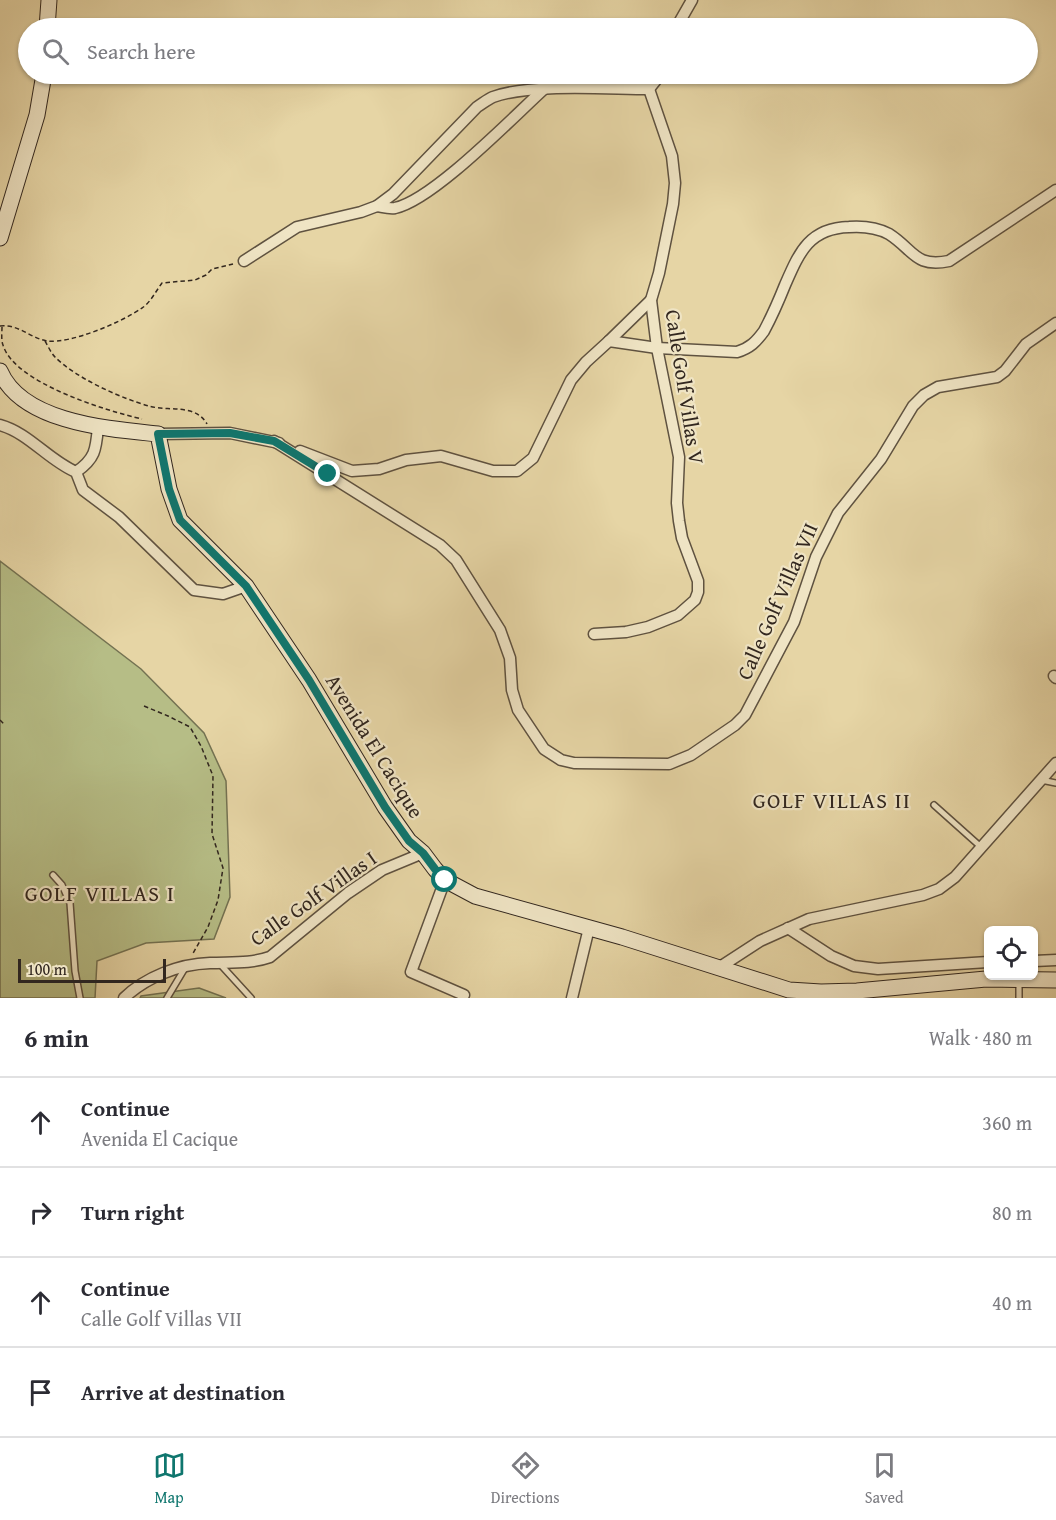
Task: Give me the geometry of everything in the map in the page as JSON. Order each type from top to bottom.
[{"type":"street","points":[[48,18],[49,0]]},
{"type":"street","points":[[682,18],[692,0]]},
{"type":"street","points":[[0,238],[38,115],[43,84]]},
{"type":"street","points":[[649,89],[650,84]]},
{"type":"street","points":[[649,89],[653,84]]},
{"type":"street","points":[[244,261],[297,228],[377,206],[393,194],[477,107],[492,97],[544,89],[649,89]]},
{"type":"street","points":[[377,206],[397,207],[446,178],[544,89]]},
{"type":"street","name":"Calle Golf Villas V","points":[[594,634],[626,632],[648,627],[678,615],[695,600],[698,592],[698,581],[682,538],[679,521],[677,503],[679,457],[657,348],[651,300],[659,273],[675,183],[672,156],[649,89]]},
{"type":"street","points":[[609,341],[657,348],[737,352],[757,342],[798,255],[818,235],[843,227],[865,226],[878,229],[890,235],[925,262],[936,264],[949,261],[1056,190]]},
{"type":"street","points":[[0,371],[13,390],[36,406],[57,416],[98,427],[158,434],[230,433],[274,441],[352,471],[379,469],[406,460],[441,456],[493,471],[516,471],[533,458],[572,380],[586,362],[651,300]]},
{"type":"street","name":"Calle Golf Villas VII","points":[[274,441],[440,544],[456,560],[500,630],[510,658],[514,700],[544,749],[561,760],[574,763],[669,764],[691,755],[735,725],[745,715],[794,622],[816,557],[838,513],[881,459],[913,406],[924,395],[938,387],[997,377],[1005,371],[1026,344],[1056,323]]},
{"type":"street","points":[[0,425],[14,429],[64,467],[76,472],[83,490],[119,517],[194,590],[223,594],[246,586]]},
{"type":"street","points":[[76,472],[88,463],[96,447],[98,427]]},
{"type":"street","name":"Avenida El Cacique","points":[[158,434],[169,489],[180,520],[246,586],[309,680],[385,807],[409,841],[423,853],[445,880],[475,896],[720,967],[789,990],[816,995],[984,980]]},
{"type":"street","points":[[720,967],[760,941],[809,919],[923,895],[939,889],[954,877],[1056,763]]},
{"type":"street","name":"Calle Golf Villas I","points":[[124,998],[136,987],[155,977],[186,966],[256,962],[270,957],[348,893],[382,870],[423,853]]},
{"type":"street","points":[[445,880],[411,972],[464,994]]},
{"type":"street","points":[[572,998],[589,928]]},
{"type":"street","points":[[788,928],[831,956],[854,966],[878,969],[984,962]]},
{"type":"street","points":[[1038,961],[1056,960]]},
{"type":"street","name":"Avenida El Cacique","points":[[1038,980],[1056,980]]},
{"type":"lane","points":[[1041,780],[1056,783]]},
{"type":"lane","points":[[934,805],[981,847]]},
{"type":"lane","points":[[53,875],[62,885],[70,903],[75,970],[80,998]]},
{"type":"lane","points":[[219,963],[251,998]]},
{"type":"lane","points":[[167,998],[186,966]]},
{"type":"lane","points":[[1019,998],[1020,980]]},
{"type":"path","points":[[148,420],[90,403],[34,380],[5,350],[2,344],[1,326],[16,326],[44,340],[61,342],[78,338],[144,307],[162,283],[195,280],[212,269],[244,261]]},
{"type":"path","points":[[44,340],[54,356],[74,372],[106,389],[150,406],[191,410],[202,416],[209,432]]},
{"type":"path","points":[[144,706],[190,727],[201,746],[213,776],[212,834],[223,868],[218,900],[208,927],[186,966]]},
{"type":"path","points":[[0,720],[4,724]]},
{"type":"green space","points":[[0,561],[141,669],[204,733],[226,781],[230,897],[214,939],[146,943],[97,961],[95,998],[0,998]]},
{"type":"green space","points":[[199,988],[226,998],[140,998],[141,996]]},
{"type":"district","name":"GOLF VILLAS II","points":[[832,800]]},
{"type":"district","name":"GOLF VILLAS I","points":[[100,893]]},
{"type":"route","points":[[328,474],[274,441],[250,435],[209,432],[158,434],[169,489],[180,520],[246,586],[309,680],[385,807],[409,841],[423,853],[445,880]]}]
